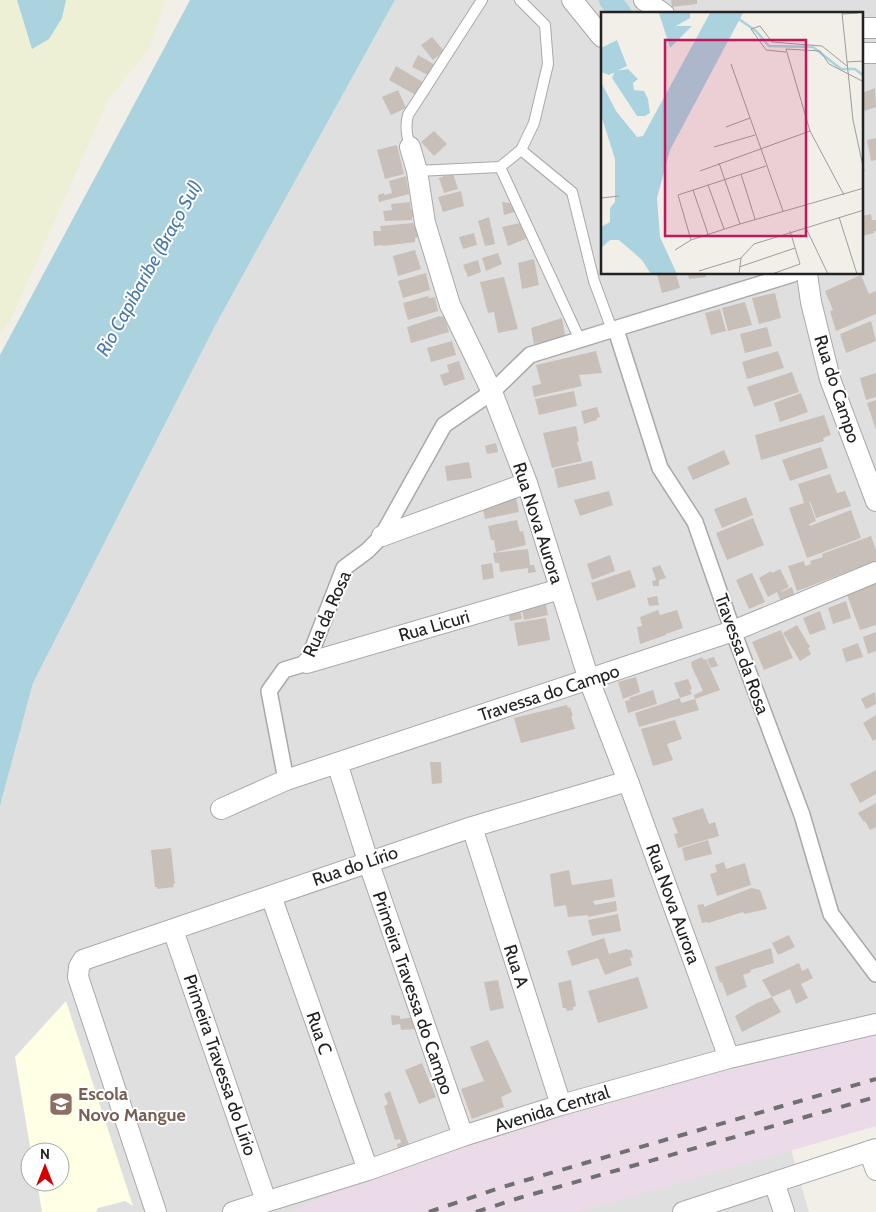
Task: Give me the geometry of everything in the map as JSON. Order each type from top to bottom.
[{"type":"street","points":[[572,0],[601,36]]},
{"type":"street","points":[[644,0],[661,12]]},
{"type":"street","name":"Rua Nova Aurora","points":[[410,148],[417,171],[426,224],[450,304],[492,392],[527,484],[589,680],[729,1058]]},
{"type":"street","points":[[492,392],[530,356],[790,275]]},
{"type":"street","name":"Rua do Campo","points":[[807,275],[811,302],[830,379],[876,501]]},
{"type":"street","name":"Travessa da Rosa","points":[[614,330],[660,468],[695,522],[733,631],[802,815],[831,914],[876,974]]},
{"type":"street","name":"Rua da Rosa","points":[[286,780],[269,691],[284,670],[307,663],[344,568],[382,536],[444,425],[492,392]]},
{"type":"street","points":[[382,536],[527,484]]},
{"type":"street","name":"Travessa do Campo","points":[[221,809],[286,780],[733,631],[876,572]]},
{"type":"street","name":"Rua Licuri","points":[[307,663],[560,588]]},
{"type":"street","name":"Primeira Travessa do Campo","points":[[336,763],[463,1136]]},
{"type":"street","name":"Rua do Lírio","points":[[156,1212],[78,977],[79,967],[84,960],[368,861],[472,827],[628,781]]},
{"type":"street","name":"Rua A","points":[[472,827],[561,1105]]},
{"type":"street","name":"Rua C","points":[[271,896],[368,1170]]},
{"type":"street","name":"Primeira Travessa do Lírio","points":[[173,930],[266,1201]]},
{"type":"street","name":"Avenida Central","points":[[233,1212],[368,1170],[463,1136],[561,1105],[729,1058],[876,1024]]},
{"type":"street","points":[[683,1212],[872,1150],[876,1170]]},
{"type":"street","points":[[774,1182],[784,1212]]},
{"type":"lane","name":"Rua Nova Aurora","points":[[410,148],[406,134],[408,115],[482,0]]},
{"type":"lane","points":[[417,171],[500,167],[520,150],[534,123],[548,64],[545,25],[520,0]]},
{"type":"lane","points":[[520,150],[572,192],[594,281],[614,330]]},
{"type":"lane","points":[[500,167],[580,340]]},
{"type":"shaded area","points":[[0,0],[166,0],[149,49],[109,98],[12,317],[0,334]]},
{"type":"shaded area","points":[[395,0],[876,0],[876,1088],[780,1112],[809,1212],[0,1212],[0,806],[33,683],[216,324]]},
{"type":"shaded area","name":"Escola Novo Mangue","points":[[66,1001],[133,1206],[125,1201],[98,1208],[96,1212],[42,1212],[39,1192],[70,1192],[70,1142],[29,1142],[15,1057]]},
{"type":"shaded area","points":[[876,1030],[876,1126],[578,1212],[293,1212],[408,1159]]},
{"type":"water","points":[[17,0],[66,0],[62,18],[49,39],[32,49]]},
{"type":"water","name":"Rio Capibaribe (Braço Sul)","points":[[190,0],[395,0],[216,324],[33,683],[0,806],[0,355]]},
{"type":"building","points":[[671,0],[697,0],[697,4],[672,7]]},
{"type":"building","points":[[432,37],[444,51],[433,60],[421,45]]},
{"type":"building","points":[[418,55],[437,66],[430,76],[412,67]]},
{"type":"building","points":[[396,66],[426,84],[419,97],[389,80]]},
{"type":"building","points":[[875,88],[876,107],[865,111],[864,92]]},
{"type":"building","points":[[398,90],[406,108],[391,115],[382,97]]},
{"type":"building","points":[[434,131],[447,144],[434,156],[421,142]]},
{"type":"building","points":[[876,138],[876,160],[871,161],[867,140]]},
{"type":"building","points":[[397,145],[404,174],[385,179],[377,150]]},
{"type":"building","points":[[453,173],[458,189],[444,193],[439,178]]},
{"type":"building","points":[[406,176],[409,194],[379,202],[378,195],[392,193],[389,181]]},
{"type":"building","points":[[461,191],[464,206],[443,212],[438,197]]},
{"type":"building","points":[[410,202],[411,210],[416,210],[417,217],[412,217],[412,220],[385,221],[383,211],[392,210],[391,204]]},
{"type":"building","points":[[502,202],[510,203],[515,212],[504,215]]},
{"type":"building","points":[[871,214],[872,220],[876,220],[876,231],[874,233],[864,236],[864,216]]},
{"type":"building","points":[[489,217],[495,244],[485,246],[478,221]]},
{"type":"building","points":[[413,223],[414,226],[418,226],[419,237],[415,238],[415,242],[374,246],[373,231],[381,231],[380,226]]},
{"type":"building","points":[[520,223],[528,238],[508,246],[502,227]]},
{"type":"building","points":[[474,233],[477,245],[463,249],[459,237]]},
{"type":"building","points":[[415,250],[421,269],[398,276],[393,256]]},
{"type":"building","points":[[498,253],[502,264],[486,271],[482,258]]},
{"type":"building","points":[[534,259],[539,285],[522,289],[518,263]]},
{"type":"building","points":[[478,260],[481,272],[468,277],[463,265]]},
{"type":"building","points":[[426,273],[430,290],[403,298],[398,281]]},
{"type":"building","points":[[657,275],[676,275],[680,288],[662,293]]},
{"type":"building","points":[[688,275],[705,275],[706,277],[689,279]]},
{"type":"building","points":[[861,275],[869,294],[876,291],[876,314],[836,331],[830,311],[833,310],[825,291]]},
{"type":"building","points":[[504,277],[518,329],[498,333],[494,312],[488,313],[480,282]]},
{"type":"building","points":[[775,293],[781,318],[759,324],[752,298]]},
{"type":"building","points":[[428,296],[429,298],[435,297],[438,311],[408,320],[403,303]]},
{"type":"building","points":[[745,302],[752,325],[728,331],[722,308]]},
{"type":"building","points":[[720,309],[726,331],[711,335],[705,313]]},
{"type":"building","points":[[444,316],[449,332],[411,343],[407,327]]},
{"type":"building","points":[[562,318],[566,340],[557,343],[557,339],[534,344],[531,328]]},
{"type":"building","points":[[871,321],[876,341],[846,353],[840,334]]},
{"type":"building","points":[[767,327],[772,346],[745,353],[740,334]]},
{"type":"building","points":[[452,341],[456,355],[431,362],[427,348]]},
{"type":"building","points":[[596,351],[602,373],[579,375],[582,386],[534,397],[532,386],[541,384],[536,365]]},
{"type":"building","points":[[778,351],[784,368],[747,379],[742,362]]},
{"type":"building","points":[[459,361],[465,379],[444,386],[440,375],[449,372],[447,365]]},
{"type":"building","points":[[792,372],[799,392],[754,407],[747,387]]},
{"type":"building","points":[[876,373],[876,397],[866,400],[860,378]]},
{"type":"building","points":[[574,391],[577,406],[539,415],[535,399]]},
{"type":"building","points":[[801,393],[808,412],[780,422],[774,403]]},
{"type":"building","points":[[876,400],[876,430],[867,403]]},
{"type":"building","points":[[597,407],[600,417],[597,420],[584,424],[581,411]]},
{"type":"building","points":[[824,415],[831,435],[823,438],[824,441],[761,460],[755,435]]},
{"type":"building","points":[[576,426],[579,441],[577,442],[582,461],[552,468],[543,433]]},
{"type":"building","points":[[496,443],[498,452],[487,454],[485,446]]},
{"type":"building","points":[[821,447],[828,468],[790,481],[782,460]]},
{"type":"building","points":[[724,450],[730,464],[693,480],[687,467]]},
{"type":"building","points":[[592,461],[596,479],[558,488],[554,469]]},
{"type":"building","points":[[469,462],[472,478],[447,481],[445,466]]},
{"type":"building","points":[[830,474],[837,493],[845,491],[851,506],[816,518],[809,501],[816,521],[809,524],[810,526],[851,510],[861,538],[807,558],[789,508],[804,503],[798,484]]},
{"type":"building","points":[[609,491],[613,505],[580,516],[574,500]]},
{"type":"building","points":[[515,492],[519,512],[485,519],[483,509]]},
{"type":"building","points":[[746,497],[753,515],[722,528],[714,509]]},
{"type":"building","points":[[753,518],[764,545],[727,560],[716,533]]},
{"type":"building","points":[[517,520],[520,532],[523,531],[526,545],[496,552],[494,540],[491,540],[488,526]]},
{"type":"building","points":[[871,536],[876,550],[876,561],[797,591],[788,566],[804,561],[805,566],[811,564],[810,561],[823,557],[822,554]]},
{"type":"building","points":[[528,549],[530,565],[534,565],[536,572],[528,573],[528,568],[500,572],[499,563],[495,563],[493,553]]},
{"type":"building","points":[[610,555],[615,571],[592,580],[587,564]]},
{"type":"building","points":[[492,563],[494,578],[483,580],[481,565]]},
{"type":"building","points":[[660,565],[666,578],[659,580],[659,586],[653,586],[652,581],[656,580],[652,568]]},
{"type":"building","points":[[780,569],[789,587],[781,592],[792,587],[795,597],[781,602],[777,592],[768,597],[759,578],[771,571],[772,573]]},
{"type":"building","points":[[630,570],[636,587],[597,601],[591,583]]},
{"type":"building","points":[[752,573],[765,602],[749,609],[736,580]]},
{"type":"building","points":[[876,580],[876,625],[860,630],[846,592]]},
{"type":"building","points":[[657,596],[659,605],[649,606],[647,598]]},
{"type":"building","points":[[545,600],[548,615],[524,620],[521,605]]},
{"type":"building","points":[[846,601],[851,618],[833,624],[828,608]]},
{"type":"building","points":[[519,604],[522,619],[510,621],[507,606]]},
{"type":"building","points":[[658,610],[660,615],[677,610],[683,628],[640,644],[637,627],[642,626],[640,617]]},
{"type":"building","points":[[820,611],[826,629],[810,635],[803,618]]},
{"type":"building","points":[[546,618],[550,640],[518,646],[514,623]]},
{"type":"building","points":[[797,625],[810,647],[808,648],[811,654],[800,661],[783,633]]},
{"type":"building","points":[[781,630],[793,658],[764,670],[752,642]]},
{"type":"building","points":[[876,632],[876,651],[868,654],[863,637]]},
{"type":"building","points":[[858,643],[863,657],[846,662],[842,649]]},
{"type":"building","points":[[702,657],[704,660],[706,659],[720,690],[695,699],[694,695],[703,691],[691,662]]},
{"type":"building","points":[[714,657],[718,666],[711,668],[707,659]]},
{"type":"building","points":[[636,677],[640,692],[623,699],[618,682]]},
{"type":"building","points":[[688,679],[692,694],[680,698],[674,683]]},
{"type":"building","points":[[653,690],[657,704],[628,713],[625,701]]},
{"type":"building","points":[[875,692],[876,704],[866,709],[861,699]]},
{"type":"building","points":[[680,698],[681,703],[695,699],[699,710],[639,727],[635,713]]},
{"type":"building","points":[[567,705],[568,708],[570,707],[573,716],[571,716],[575,729],[521,743],[514,718]]},
{"type":"building","points":[[876,715],[876,739],[873,741],[863,723]]},
{"type":"building","points":[[675,720],[682,739],[667,744],[673,760],[653,766],[641,729]]},
{"type":"building","points":[[430,762],[441,762],[442,783],[432,784]]},
{"type":"building","points":[[876,770],[876,794],[860,803],[850,784]]},
{"type":"building","points":[[876,803],[876,827],[870,830],[858,813]]},
{"type":"building","points":[[703,808],[709,824],[715,822],[719,836],[678,848],[674,834],[678,833],[672,818]]},
{"type":"building","points":[[708,840],[712,854],[685,861],[682,848]]},
{"type":"building","points":[[171,848],[174,887],[157,889],[155,887],[151,850]]},
{"type":"building","points":[[724,862],[726,869],[745,863],[751,885],[717,896],[710,874],[717,872],[715,865]]},
{"type":"building","points":[[569,870],[572,885],[612,879],[615,897],[593,901],[595,905],[616,901],[617,911],[588,917],[588,915],[568,917],[566,905],[554,907],[550,874]]},
{"type":"building","points":[[751,888],[760,890],[767,909],[744,914],[743,912],[708,923],[702,923],[697,905],[704,904],[704,907]]},
{"type":"building","points":[[618,914],[621,931],[592,936],[588,920]]},
{"type":"building","points":[[789,935],[795,947],[778,955],[772,943]]},
{"type":"building","points":[[604,938],[609,954],[627,949],[631,950],[633,957],[630,958],[632,965],[605,975],[598,958],[572,966],[567,951]]},
{"type":"building","points":[[771,948],[774,963],[750,970],[751,972],[743,975],[747,987],[727,996],[715,967]]},
{"type":"building","points":[[799,963],[802,971],[808,968],[813,978],[801,984],[808,998],[796,1004],[790,989],[772,997],[762,980]]},
{"type":"building","points":[[638,977],[648,1008],[598,1023],[588,991]]},
{"type":"building","points":[[498,980],[504,1008],[490,1011],[484,982]]},
{"type":"building","points":[[571,980],[576,1006],[573,1007],[573,1010],[567,1011],[566,1008],[563,1008],[558,983]]},
{"type":"building","points":[[772,997],[781,1012],[742,1032],[735,1016],[757,1003]]},
{"type":"building","points":[[391,1015],[400,1016],[400,1019],[416,1017],[416,1029],[401,1030],[400,1024],[392,1025]]},
{"type":"building","points":[[488,1040],[512,1092],[501,1097],[504,1107],[472,1119],[461,1089],[484,1081],[470,1047]]},
{"type":"building","points":[[422,1063],[436,1097],[419,1104],[405,1070]]},
{"type":"building","points":[[390,1091],[412,1153],[399,1151],[397,1144],[401,1143],[400,1139],[395,1140],[384,1106],[388,1104],[384,1094]]},
{"type":"waterway","points":[[610,0],[619,12]]},
{"type":"railway","points":[[429,1212],[499,1188],[876,1079]]},
{"type":"railway","points":[[476,1212],[519,1198],[876,1097]]},
{"type":"place","name":"Escola Novo Mangue","points":[[61,1104]]}]
